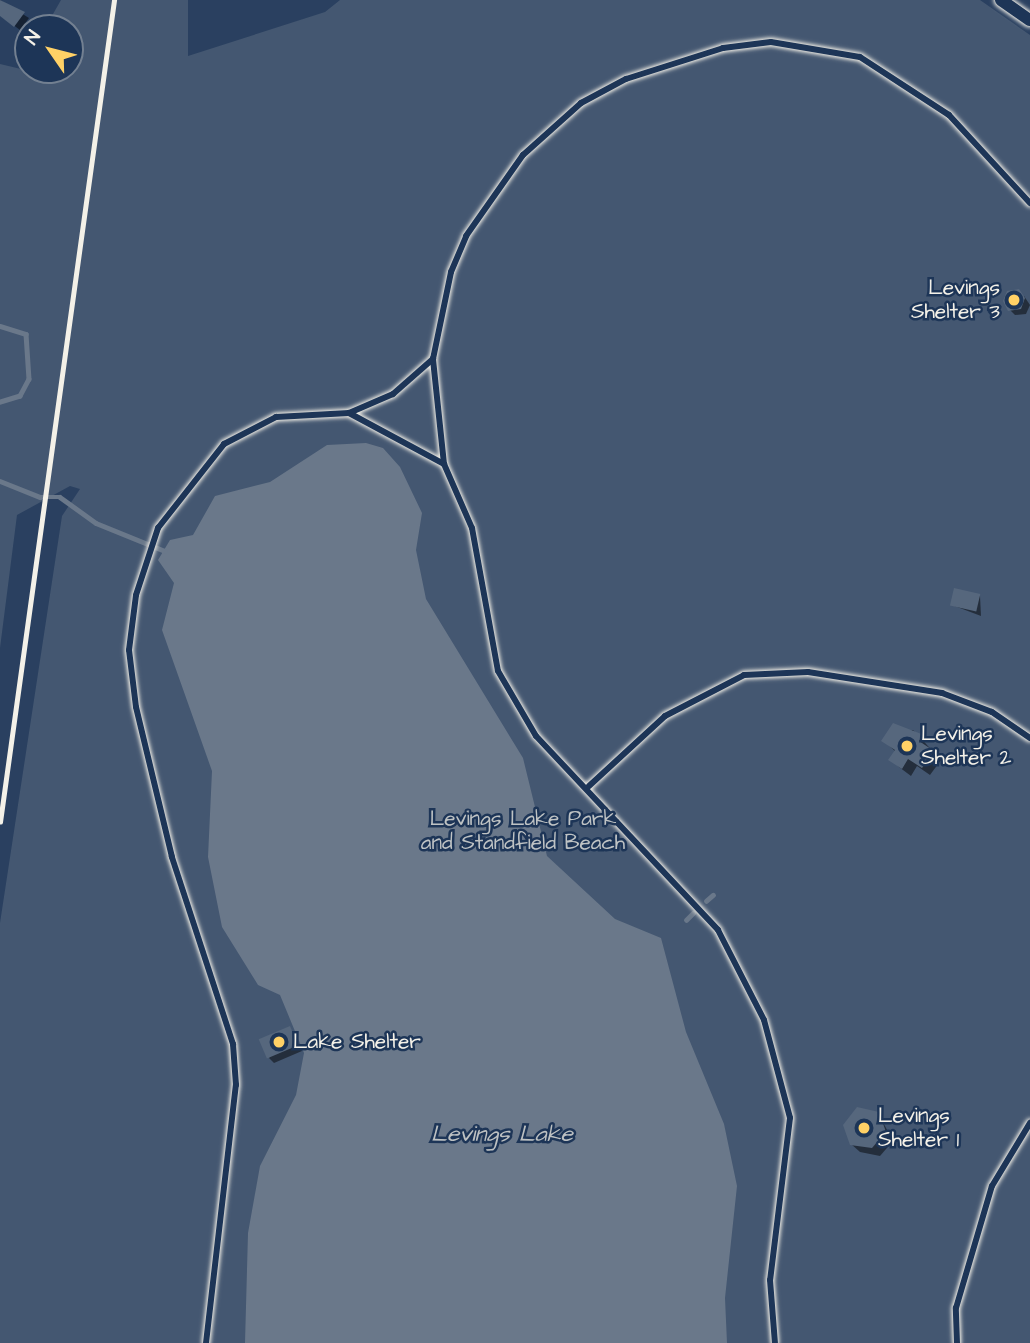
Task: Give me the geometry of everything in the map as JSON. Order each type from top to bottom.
[{"type":"street","points":[[1001,0],[1021,6],[1030,20]]},
{"type":"lane","points":[[775,1343],[770,1280],[790,1118],[781,1069],[718,930],[589,786],[536,736],[498,671],[472,528],[444,464],[433,359],[451,272],[466,236],[523,155],[604,91],[723,48],[820,46],[884,70],[949,115],[1030,203]]},
{"type":"lane","points":[[205,1343],[236,1085],[233,1044],[172,857],[136,707],[129,650],[143,568],[158,528],[201,466],[249,428],[276,417],[349,413],[393,394],[433,359]]},
{"type":"lane","points":[[349,413],[444,464]]},
{"type":"lane","points":[[589,786],[666,716],[744,675],[808,672],[942,693],[992,712],[1030,738]]},
{"type":"lane","points":[[957,1343],[956,1308],[992,1186],[1030,1124]]},
{"type":"green space","name":"Levings Lake Park and Standfield Beach","points":[[61,0],[188,0],[188,56],[325,12],[340,0],[980,0],[1030,35],[1030,1343],[0,1343],[0,923],[62,516],[80,489],[70,486],[17,515],[0,648],[0,64],[14,67],[14,84],[84,84],[84,14],[53,14]]},
{"type":"water","name":"Levings Lake","points":[[366,443],[383,448],[400,467],[422,513],[416,550],[426,599],[523,758],[547,856],[615,919],[661,938],[686,1032],[724,1124],[737,1186],[725,1298],[727,1343],[245,1343],[248,1233],[260,1166],[296,1095],[304,1053],[280,995],[258,985],[222,927],[208,857],[212,771],[162,630],[174,583],[158,560],[170,540],[193,535],[215,496],[270,482],[327,445]]},
{"type":"building","points":[[0,0],[25,12],[14,14],[14,27],[0,16]]},
{"type":"building","name":"Levings Shelter 3","points":[[1019,289],[1025,298],[1021,309],[1008,311],[1003,301],[1007,291]]},
{"type":"building","points":[[954,588],[980,594],[976,612],[950,606]]},
{"type":"building","name":"Levings Shelter 2","points":[[893,723],[924,735],[919,741],[934,751],[922,768],[908,759],[902,769],[888,760],[895,750],[881,741]]},
{"type":"building","name":"Lake Shelter","points":[[290,1026],[298,1045],[267,1059],[259,1039]]},
{"type":"building","name":"Levings Shelter 1","points":[[857,1107],[879,1112],[886,1132],[872,1148],[850,1145],[843,1125]]},
{"type":"waterway","points":[[0,326],[26,334],[29,379],[20,396],[0,402]]},
{"type":"waterway","points":[[0,481],[40,497],[60,497],[96,523],[165,551]]},
{"type":"waterway","points":[[706,901],[713,895]]},
{"type":"waterway","points":[[686,920],[693,913]]},
{"type":"railway","points":[[0,822],[114,0]]},
{"type":"place","name":"Levings Shelter 3","points":[[1014,300]]},
{"type":"place","name":"Levings Shelter 2","points":[[907,746]]},
{"type":"place","name":"Lake Shelter","points":[[279,1042]]},
{"type":"place","name":"Levings Shelter 1","points":[[864,1128]]}]
